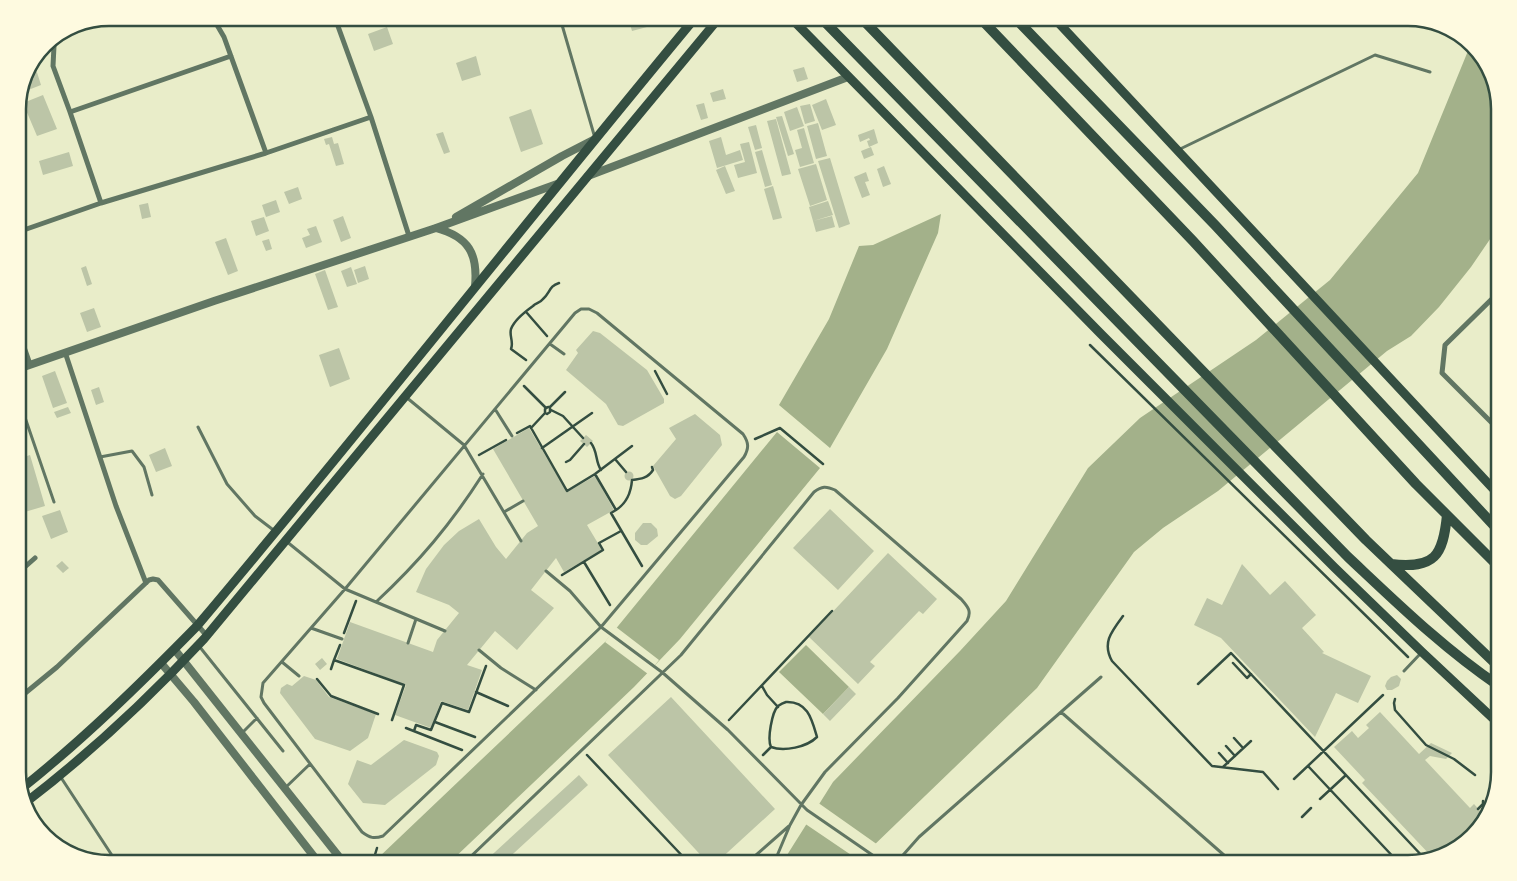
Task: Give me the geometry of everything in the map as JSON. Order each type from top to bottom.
[{"type":"highway","points":[[829,26],[1348,557],[1404,610],[1478,672],[1491,680]]},
{"type":"highway","points":[[869,26],[1366,540],[1491,658]]},
{"type":"highway","points":[[988,26],[1193,241],[1416,484],[1491,558]]},
{"type":"highway","points":[[1023,26],[1215,225],[1491,522]]},
{"type":"highway","points":[[1391,564],[1414,565],[1424,563],[1432,558],[1439,551],[1443,542],[1447,515]]},
{"type":"highway","points":[[1478,672],[1491,686]]},
{"type":"main road","points":[[27,784],[60,758],[175,650],[197,626],[276,532],[557,184],[688,26]]},
{"type":"main road","points":[[31,798],[60,776],[126,717],[207,636],[712,26]]},
{"type":"main road","points":[[799,26],[1101,334],[1335,568],[1491,715]]},
{"type":"main road","points":[[1061,26],[1491,487]]},
{"type":"main road","points":[[1487,711],[1491,713]]},
{"type":"street","points":[[218,26],[224,37],[266,153]]},
{"type":"street","points":[[338,26],[371,117],[409,236]]},
{"type":"street","points":[[54,47],[53,66],[101,202]]},
{"type":"street","points":[[70,112],[231,56]]},
{"type":"street","points":[[588,176],[848,77]]},
{"type":"street","points":[[26,229],[101,202],[266,153],[371,117]]},
{"type":"street","points":[[436,228],[595,138]]},
{"type":"street","points":[[26,366],[436,228],[557,184]]},
{"type":"street","points":[[436,228],[450,232],[460,238],[468,247],[477,269],[475,286]]},
{"type":"street","points":[[1491,301],[1445,345],[1442,373],[1491,422]]},
{"type":"street","points":[[65,352],[116,506],[146,582]]},
{"type":"street","points":[[26,353],[30,364]]},
{"type":"street","points":[[26,566],[34,558]]},
{"type":"street","points":[[26,692],[57,667],[146,582],[153,579],[158,580],[207,636]]},
{"type":"street","points":[[175,650],[337,855]]},
{"type":"street","points":[[161,663],[312,855]]},
{"type":"lane","points":[[562,26],[595,138]]},
{"type":"lane","points":[[1177,150],[1374,55],[1430,72]]},
{"type":"lane","points":[[582,309],[590,309],[743,434],[748,441],[748,449],[744,457],[601,627],[383,836],[368,838],[264,703],[261,697],[263,683],[345,589],[550,344],[575,313],[582,309]]},
{"type":"lane","points":[[550,344],[564,354]]},
{"type":"lane","points":[[406,397],[464,445],[483,474],[521,541]]},
{"type":"lane","points":[[495,409],[512,436]]},
{"type":"lane","points":[[26,420],[54,502]]},
{"type":"lane","points":[[198,427],[227,484],[255,516],[276,532]]},
{"type":"lane","points":[[100,457],[132,451],[144,467],[152,495]]},
{"type":"lane","points":[[376,602],[435,542],[483,474]]},
{"type":"lane","points":[[473,855],[681,655],[814,492],[820,488],[827,487],[835,490],[961,599],[969,608],[970,616],[898,698],[825,772],[790,825],[778,855]]},
{"type":"lane","points":[[504,512],[523,501]]},
{"type":"lane","points":[[286,541],[345,589],[445,631]]},
{"type":"lane","points":[[546,571],[570,591],[601,627],[662,673],[728,730],[801,806],[871,855]]},
{"type":"lane","points":[[408,643],[416,619]]},
{"type":"lane","points":[[311,628],[342,640]]},
{"type":"lane","points":[[198,645],[283,751]]},
{"type":"lane","points":[[479,650],[501,668],[536,690]]},
{"type":"lane","points":[[1404,672],[1422,652]]},
{"type":"lane","points":[[282,662],[299,676]]},
{"type":"lane","points":[[904,855],[919,837],[1101,677]]},
{"type":"lane","points":[[1061,712],[1223,855]]},
{"type":"lane","points":[[242,733],[257,718]]},
{"type":"lane","points":[[285,788],[310,764]]},
{"type":"lane","points":[[60,776],[112,855]]},
{"type":"lane","points":[[757,855],[790,825]]},
{"type":"path","points":[[526,361],[511,349],[513,344],[510,330],[515,322],[533,305],[544,299],[551,286],[559,283]]},
{"type":"path","points":[[526,312],[547,336]]},
{"type":"path","points":[[1090,345],[1413,662]]},
{"type":"path","points":[[653,367],[667,394]]},
{"type":"path","points":[[524,386],[546,408],[563,416],[583,438]]},
{"type":"path","points":[[544,413],[547,414],[565,392]]},
{"type":"path","points":[[531,428],[546,408]]},
{"type":"path","points":[[542,448],[592,413]]},
{"type":"path","points":[[479,455],[530,426],[531,428]]},
{"type":"path","points":[[531,428],[567,491],[595,474],[632,446]]},
{"type":"path","points":[[755,440],[780,428],[824,464]]},
{"type":"path","points":[[590,443],[596,452],[600,470]]},
{"type":"path","points":[[566,462],[574,457],[584,444]]},
{"type":"path","points":[[615,459],[626,472]]},
{"type":"path","points":[[643,566],[611,513],[624,503],[632,480],[639,480],[648,475],[653,470],[652,467]]},
{"type":"path","points":[[595,474],[616,510]]},
{"type":"path","points":[[562,575],[604,550],[599,543],[621,530]]},
{"type":"path","points":[[584,562],[610,605]]},
{"type":"path","points":[[728,722],[832,611]]},
{"type":"path","points":[[1123,616],[1113,629],[1107,645],[1107,653],[1112,661],[1212,766],[1262,772],[1278,789]]},
{"type":"path","points":[[1198,684],[1231,653],[1420,854]]},
{"type":"path","points":[[331,669],[334,660],[404,685],[392,720]]},
{"type":"path","points":[[1233,663],[1247,678],[1251,674]]},
{"type":"path","points":[[414,731],[416,725],[432,730],[442,703],[469,712],[486,666]]},
{"type":"path","points":[[317,680],[331,696],[378,714]]},
{"type":"path","points":[[762,686],[767,696],[778,706]]},
{"type":"path","points":[[476,692],[508,706]]},
{"type":"path","points":[[1294,780],[1382,695]]},
{"type":"path","points":[[1395,699],[1395,710],[1426,745],[1454,759],[1475,775]]},
{"type":"path","points":[[786,702],[792,702],[797,703],[810,712],[817,738],[802,747],[776,749],[771,747],[769,744],[771,725],[774,712],[778,706],[786,702]]},
{"type":"path","points":[[435,722],[475,737]]},
{"type":"path","points":[[406,728],[462,750]]},
{"type":"path","points":[[1234,738],[1243,748]]},
{"type":"path","points":[[1223,767],[1251,741]]},
{"type":"path","points":[[1226,746],[1236,756]]},
{"type":"path","points":[[762,757],[771,747]]},
{"type":"path","points":[[1219,753],[1228,763]]},
{"type":"path","points":[[587,755],[681,855]]},
{"type":"path","points":[[1308,766],[1391,855]]},
{"type":"path","points":[[1320,799],[1346,775]]},
{"type":"path","points":[[1478,809],[1484,801]]},
{"type":"path","points":[[1302,817],[1311,808]]},
{"type":"path","points":[[375,855],[377,848]]},
{"type":"shaded area","points":[[1467,52],[1482,72],[1491,104],[1491,238],[1471,267],[1439,307],[1411,336],[1387,351],[1218,491],[1163,528],[1134,552],[1037,688],[869,850],[868,855],[787,855],[833,782],[1006,601],[1088,468],[1140,418],[1256,340],[1330,280],[1418,173]]},
{"type":"shaded area","points":[[941,214],[938,233],[887,349],[830,448],[779,405],[829,319],[859,246],[873,245]]},
{"type":"shaded area","points":[[777,432],[820,468],[680,639],[634,687],[457,855],[381,855],[605,642]]},
{"type":"shaded area","points":[[806,645],[849,687],[823,714],[779,672]]},
{"type":"pier","points":[[616,627],[659,660],[648,674],[605,642]]},
{"type":"pier","points":[[817,802],[878,845],[870,855],[851,855],[804,823]]},
{"type":"building","points":[[630,26],[647,27],[632,31]]},
{"type":"building","points":[[387,27],[393,44],[374,51],[368,34]]},
{"type":"building","points":[[476,56],[481,75],[462,81],[456,63]]},
{"type":"building","points":[[804,67],[808,79],[797,82],[793,70]]},
{"type":"building","points":[[36,70],[41,85],[29,90]]},
{"type":"building","points":[[723,89],[726,99],[713,102],[710,93]]},
{"type":"building","points":[[43,95],[57,129],[37,136],[26,110],[26,102]]},
{"type":"building","points":[[826,99],[836,125],[822,130],[812,105]]},
{"type":"building","points":[[704,103],[708,118],[701,120],[696,105]]},
{"type":"building","points":[[810,104],[815,121],[805,124],[800,106]]},
{"type":"building","points":[[797,107],[804,126],[790,131],[784,112]]},
{"type":"building","points":[[531,109],[543,144],[521,152],[509,117]]},
{"type":"building","points":[[782,116],[794,154],[788,156],[776,117]]},
{"type":"building","points":[[776,119],[791,174],[782,176],[767,121]]},
{"type":"building","points":[[818,123],[827,156],[816,159],[807,126]]},
{"type":"building","points":[[756,125],[762,148],[755,150],[748,127]]},
{"type":"building","points":[[804,128],[814,163],[800,167],[795,150],[802,148],[797,130]]},
{"type":"building","points":[[874,129],[878,143],[869,147],[867,141],[870,140],[869,138],[860,142],[858,135]]},
{"type":"building","points":[[443,132],[450,152],[444,154],[436,134]]},
{"type":"building","points":[[332,137],[334,144],[338,143],[344,164],[336,166],[329,144],[326,145],[324,139]]},
{"type":"building","points":[[721,137],[726,155],[740,150],[743,160],[717,168],[709,141]]},
{"type":"building","points":[[749,142],[757,173],[738,178],[734,165],[745,162],[740,144]]},
{"type":"building","points":[[871,147],[874,155],[864,159],[861,151]]},
{"type":"building","points":[[762,150],[772,185],[765,187],[755,152]]},
{"type":"building","points":[[69,152],[73,166],[43,175],[39,161]]},
{"type":"building","points":[[830,158],[850,224],[839,228],[818,161]]},
{"type":"building","points":[[816,164],[827,200],[810,206],[798,169]]},
{"type":"building","points":[[725,166],[735,191],[726,194],[716,170]]},
{"type":"building","points":[[884,166],[891,184],[883,187],[877,169]]},
{"type":"building","points":[[866,172],[869,181],[865,182],[870,195],[862,198],[854,177]]},
{"type":"building","points":[[773,186],[782,218],[773,220],[764,189]]},
{"type":"building","points":[[298,187],[302,199],[289,204],[284,192]]},
{"type":"building","points":[[276,200],[280,212],[266,217],[262,205]]},
{"type":"building","points":[[828,201],[833,215],[813,221],[809,207]]},
{"type":"building","points":[[148,203],[151,217],[142,219],[139,205]]},
{"type":"building","points":[[343,216],[351,238],[341,242],[333,220]]},
{"type":"building","points":[[832,216],[835,227],[816,232],[813,221]]},
{"type":"building","points":[[264,217],[269,231],[256,236],[251,221]]},
{"type":"building","points":[[316,226],[322,242],[306,248],[302,238],[310,235],[307,229]]},
{"type":"building","points":[[226,238],[238,271],[228,275],[215,242]]},
{"type":"building","points":[[269,239],[272,249],[266,251],[262,241]]},
{"type":"building","points":[[86,266],[92,284],[87,286],[81,268]]},
{"type":"building","points":[[365,266],[369,279],[358,283],[354,270]]},
{"type":"building","points":[[351,267],[357,284],[347,287],[341,271]]},
{"type":"building","points":[[325,270],[338,307],[328,310],[315,274]]},
{"type":"building","points":[[94,308],[101,327],[87,332],[80,313]]},
{"type":"building","points":[[593,331],[600,333],[647,370],[664,399],[664,403],[623,426],[618,425],[606,404],[566,370],[578,353],[576,350]]},
{"type":"building","points":[[339,348],[350,379],[330,387],[319,355]]},
{"type":"building","points":[[55,371],[67,403],[53,408],[42,376]]},
{"type":"building","points":[[99,387],[104,402],[96,405],[91,390]]},
{"type":"building","points":[[68,407],[71,413],[57,418],[54,412]]},
{"type":"building","points":[[695,414],[720,435],[722,445],[681,496],[675,499],[670,496],[653,466],[676,439],[669,428]]},
{"type":"building","points":[[529,428],[567,492],[595,476],[614,510],[587,525],[602,550],[564,572],[556,558],[531,590],[554,608],[517,650],[495,631],[467,665],[482,670],[468,710],[441,701],[431,728],[395,715],[406,685],[337,659],[350,622],[433,652],[437,640],[459,613],[449,605],[416,592],[426,569],[444,545],[459,531],[479,519],[496,547],[506,559],[527,533],[538,526],[493,449]]},
{"type":"building","points":[[586,435],[593,441],[587,447],[580,441]]},
{"type":"building","points":[[165,448],[172,466],[156,472],[149,455]]},
{"type":"building","points":[[30,455],[45,506],[26,512],[26,456]]},
{"type":"building","points":[[629,471],[634,476],[629,481],[624,476]]},
{"type":"building","points":[[830,509],[874,551],[838,590],[793,548]]},
{"type":"building","points":[[60,510],[68,532],[51,539],[42,516]]},
{"type":"building","points":[[643,523],[651,523],[657,529],[658,536],[647,545],[641,545],[635,540],[635,533]]},
{"type":"building","points":[[888,553],[937,599],[923,614],[919,611],[870,662],[875,666],[858,684],[809,637]]},
{"type":"building","points":[[62,561],[69,568],[63,573],[56,566]]},
{"type":"building","points":[[1242,564],[1270,595],[1285,581],[1316,615],[1302,628],[1324,652],[1322,653],[1371,676],[1358,703],[1336,693],[1315,737],[1221,638],[1194,625],[1207,598],[1222,605]]},
{"type":"building","points":[[322,658],[327,664],[320,670],[315,664]]},
{"type":"building","points":[[1397,675],[1401,679],[1399,686],[1392,690],[1387,690],[1385,686],[1387,681]]},
{"type":"building","points":[[304,676],[316,680],[329,697],[376,714],[368,738],[350,751],[315,739],[280,693],[281,688],[287,684],[292,686]]},
{"type":"building","points":[[849,687],[856,694],[830,721],[823,714]]},
{"type":"building","points":[[671,697],[775,809],[725,855],[701,855],[608,755]]},
{"type":"building","points":[[1380,712],[1419,754],[1431,743],[1452,753],[1446,759],[1430,756],[1425,760],[1470,808],[1474,804],[1481,811],[1474,822],[1458,838],[1449,844],[1428,852],[1362,783],[1365,780],[1334,747],[1352,731],[1358,738],[1369,728],[1366,725]]},
{"type":"building","points":[[404,740],[437,752],[439,756],[436,765],[385,805],[363,803],[348,784],[357,760],[371,765]]},
{"type":"building","points":[[579,775],[588,785],[512,855],[492,855]]}]
